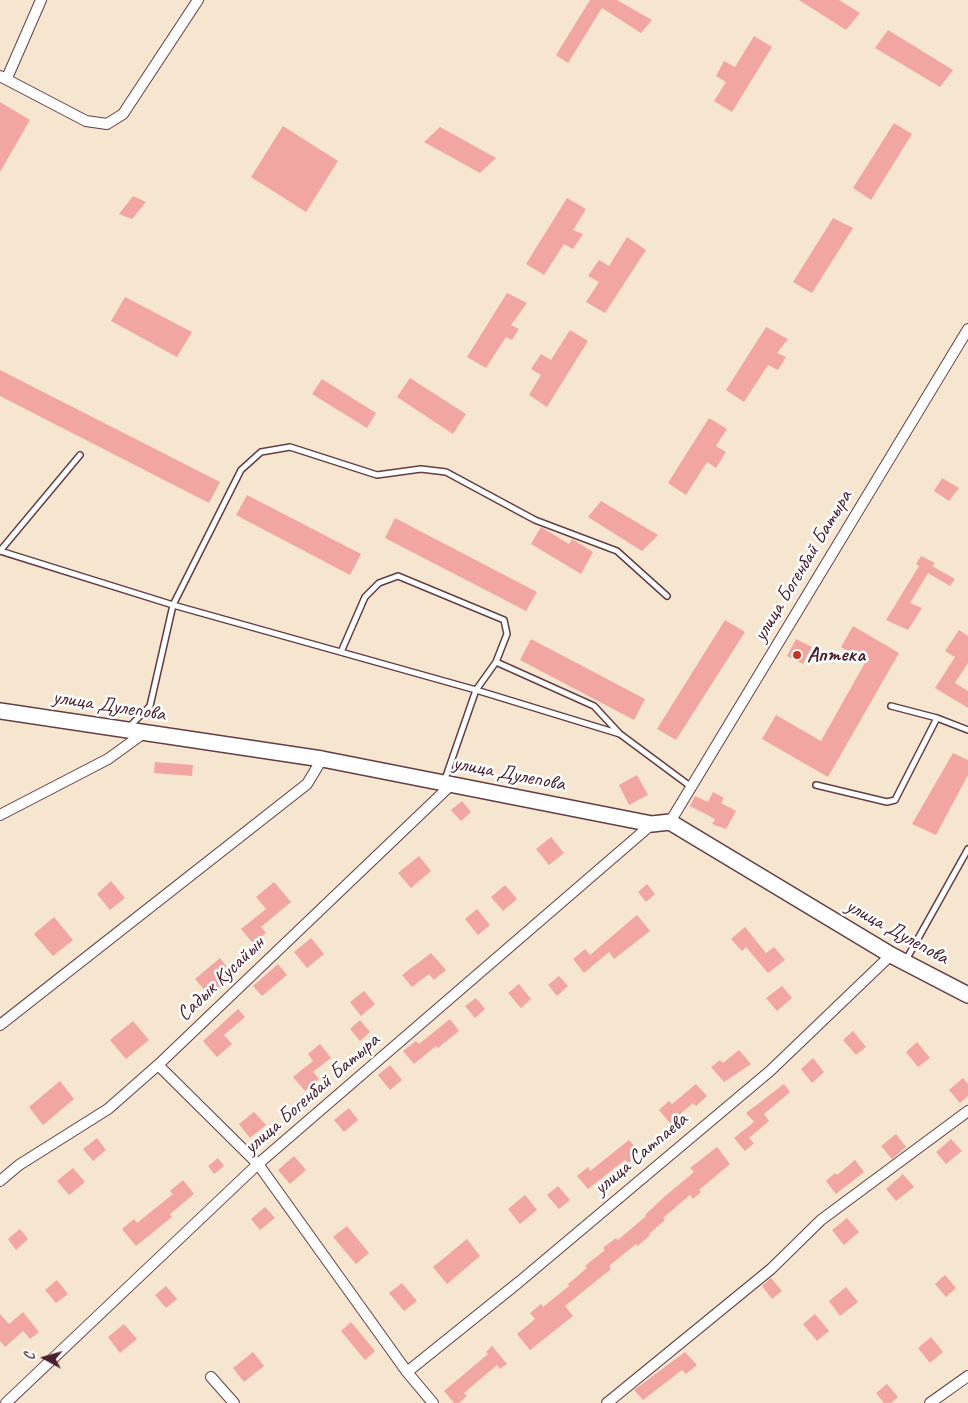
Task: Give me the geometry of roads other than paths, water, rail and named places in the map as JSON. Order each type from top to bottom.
[{"type":"street","points":[[41,0],[4,77],[86,121],[108,124],[123,114],[198,0]]},
{"type":"street","name":"улица Богенбай Батыра","points":[[670,822],[690,786],[713,752],[968,329]]},
{"type":"street","name":"улица Дулепова","points":[[0,711],[322,759],[652,824],[670,822],[891,955],[968,995]]},
{"type":"street","points":[[0,815],[108,759],[144,733]]},
{"type":"street","points":[[0,1025],[307,784],[322,759]]},
{"type":"street","name":"Садык Кусайын","points":[[0,1181],[20,1165],[108,1109],[158,1065],[448,783]]},
{"type":"street","name":"улица Богенбай Батыра","points":[[6,1403],[258,1164],[652,824]]},
{"type":"street","name":"улица Сатпаева","points":[[407,1372],[519,1282],[770,1070],[891,955]]},
{"type":"street","points":[[158,1065],[258,1164],[407,1372],[433,1403]]},
{"type":"street","points":[[607,1403],[771,1269],[820,1220],[968,1111]]},
{"type":"street","points":[[930,1403],[968,1376]]},
{"type":"street","points":[[211,1377],[234,1403]]},
{"type":"lane","points":[[126,730],[150,706],[173,605],[241,470],[261,452],[290,447],[377,475],[421,469],[446,472],[535,520],[617,550],[667,596]]},
{"type":"lane","points":[[80,455],[0,551],[173,605],[476,690],[620,734]]},
{"type":"lane","points":[[341,652],[365,597],[379,582],[398,576],[504,620],[507,634],[496,662],[476,690],[448,783]]},
{"type":"lane","points":[[496,662],[594,706],[620,734],[690,786]]},
{"type":"lane","points":[[891,706],[937,718],[968,730]]},
{"type":"lane","points":[[816,785],[887,802],[895,800],[937,718]]},
{"type":"lane","points":[[905,963],[968,850]]},
{"type":"place","name":"Аптека","points":[[797,655]]}]
